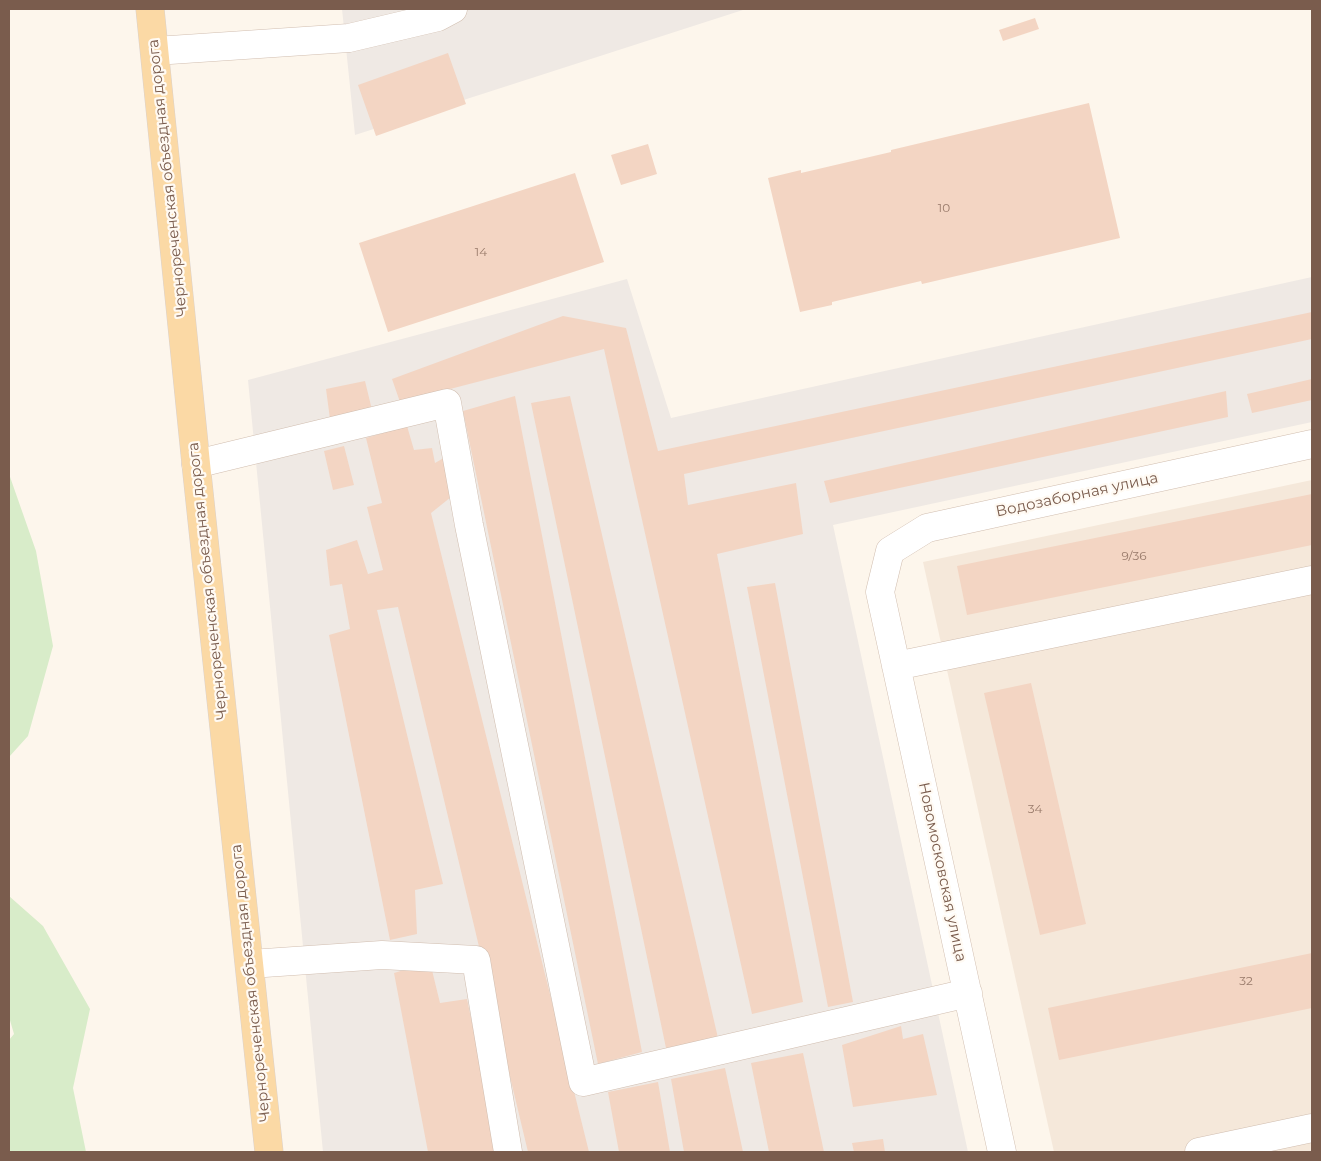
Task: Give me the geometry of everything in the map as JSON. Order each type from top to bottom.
[{"type":"main road","name":"Чернореченская объездная дорога","points":[[150,9],[269,1152]]},
{"type":"street","points":[[155,51],[349,38],[438,17],[453,9]]},
{"type":"street","points":[[196,464],[447,403],[469,525],[583,1082],[968,993]]},
{"type":"street","name":"Водозаборная улица","points":[[880,592],[890,551],[926,528],[1312,444]]},
{"type":"street","points":[[896,666],[1312,580]]},
{"type":"street","name":"Новомосковская улица","points":[[880,592],[1002,1152]]},
{"type":"street","points":[[250,964],[382,955],[476,960],[508,1152]]},
{"type":"street","points":[[1199,1152],[1312,1128]]},
{"type":"shaded area","points":[[342,9],[746,9],[355,135]]},
{"type":"shaded area","points":[[1312,277],[1312,422],[833,525],[968,1152],[323,1152],[248,380],[627,279],[671,418]]},
{"type":"shaded area","points":[[1312,480],[1312,1152],[1054,1152],[923,562]]},
{"type":"green space","points":[[9,474],[36,551],[53,646],[28,736],[9,757]]},
{"type":"green space","points":[[9,896],[43,926],[90,1009],[73,1088],[86,1152],[9,1152],[9,1040],[14,1034],[9,1017]]},
{"type":"building","points":[[1035,18],[1039,29],[1003,41],[999,30]]},
{"type":"building","points":[[448,53],[466,104],[376,136],[358,85]]},
{"type":"building","points":[[1089,103],[1120,238],[922,284],[921,281],[832,302],[832,305],[800,312],[768,178],[801,170],[801,173],[891,152],[891,150]]},
{"type":"building","points":[[648,144],[657,174],[621,185],[611,155]]},
{"type":"building","points":[[575,173],[604,262],[388,332],[359,243]]},
{"type":"building","points":[[1312,312],[1312,339],[684,474],[688,505],[796,483],[803,534],[717,554],[803,1002],[752,1014],[604,349],[400,402],[392,379],[563,316],[626,328],[658,451]]},
{"type":"building","points":[[1312,379],[1312,400],[1252,413],[1247,394]]},
{"type":"building","points":[[365,381],[372,410],[330,419],[326,389]]},
{"type":"building","points":[[1226,391],[1228,417],[830,503],[824,481]]},
{"type":"building","points":[[515,396],[642,1052],[598,1064],[463,411]]},
{"type":"building","points":[[570,396],[718,1038],[666,1048],[531,403]]},
{"type":"building","points":[[407,426],[414,450],[432,448],[435,463],[449,455],[456,493],[431,513],[589,1152],[528,1152],[398,607],[377,610],[443,884],[415,890],[417,934],[390,940],[329,635],[350,629],[342,584],[330,586],[326,550],[357,540],[368,574],[383,570],[367,507],[382,503],[366,438]]},
{"type":"building","points":[[344,446],[354,485],[333,490],[324,451]]},
{"type":"building","points":[[1312,494],[1312,545],[967,615],[957,566]]},
{"type":"building","points":[[775,583],[853,1002],[828,1007],[747,587]]},
{"type":"building","points":[[1031,683],[1086,924],[1040,935],[984,693]]},
{"type":"building","points":[[1312,953],[1312,1008],[1059,1060],[1048,1008]]},
{"type":"building","points":[[430,962],[440,1003],[467,999],[499,1152],[428,1152],[394,973]]},
{"type":"building","points":[[901,1026],[903,1039],[923,1034],[937,1095],[853,1107],[842,1045]]},
{"type":"building","points":[[803,1053],[824,1152],[769,1152],[751,1063]]},
{"type":"building","points":[[725,1068],[743,1152],[684,1152],[671,1079]]},
{"type":"building","points":[[658,1082],[670,1152],[619,1152],[608,1092]]},
{"type":"building","points":[[883,1139],[885,1152],[854,1152],[852,1143]]}]
